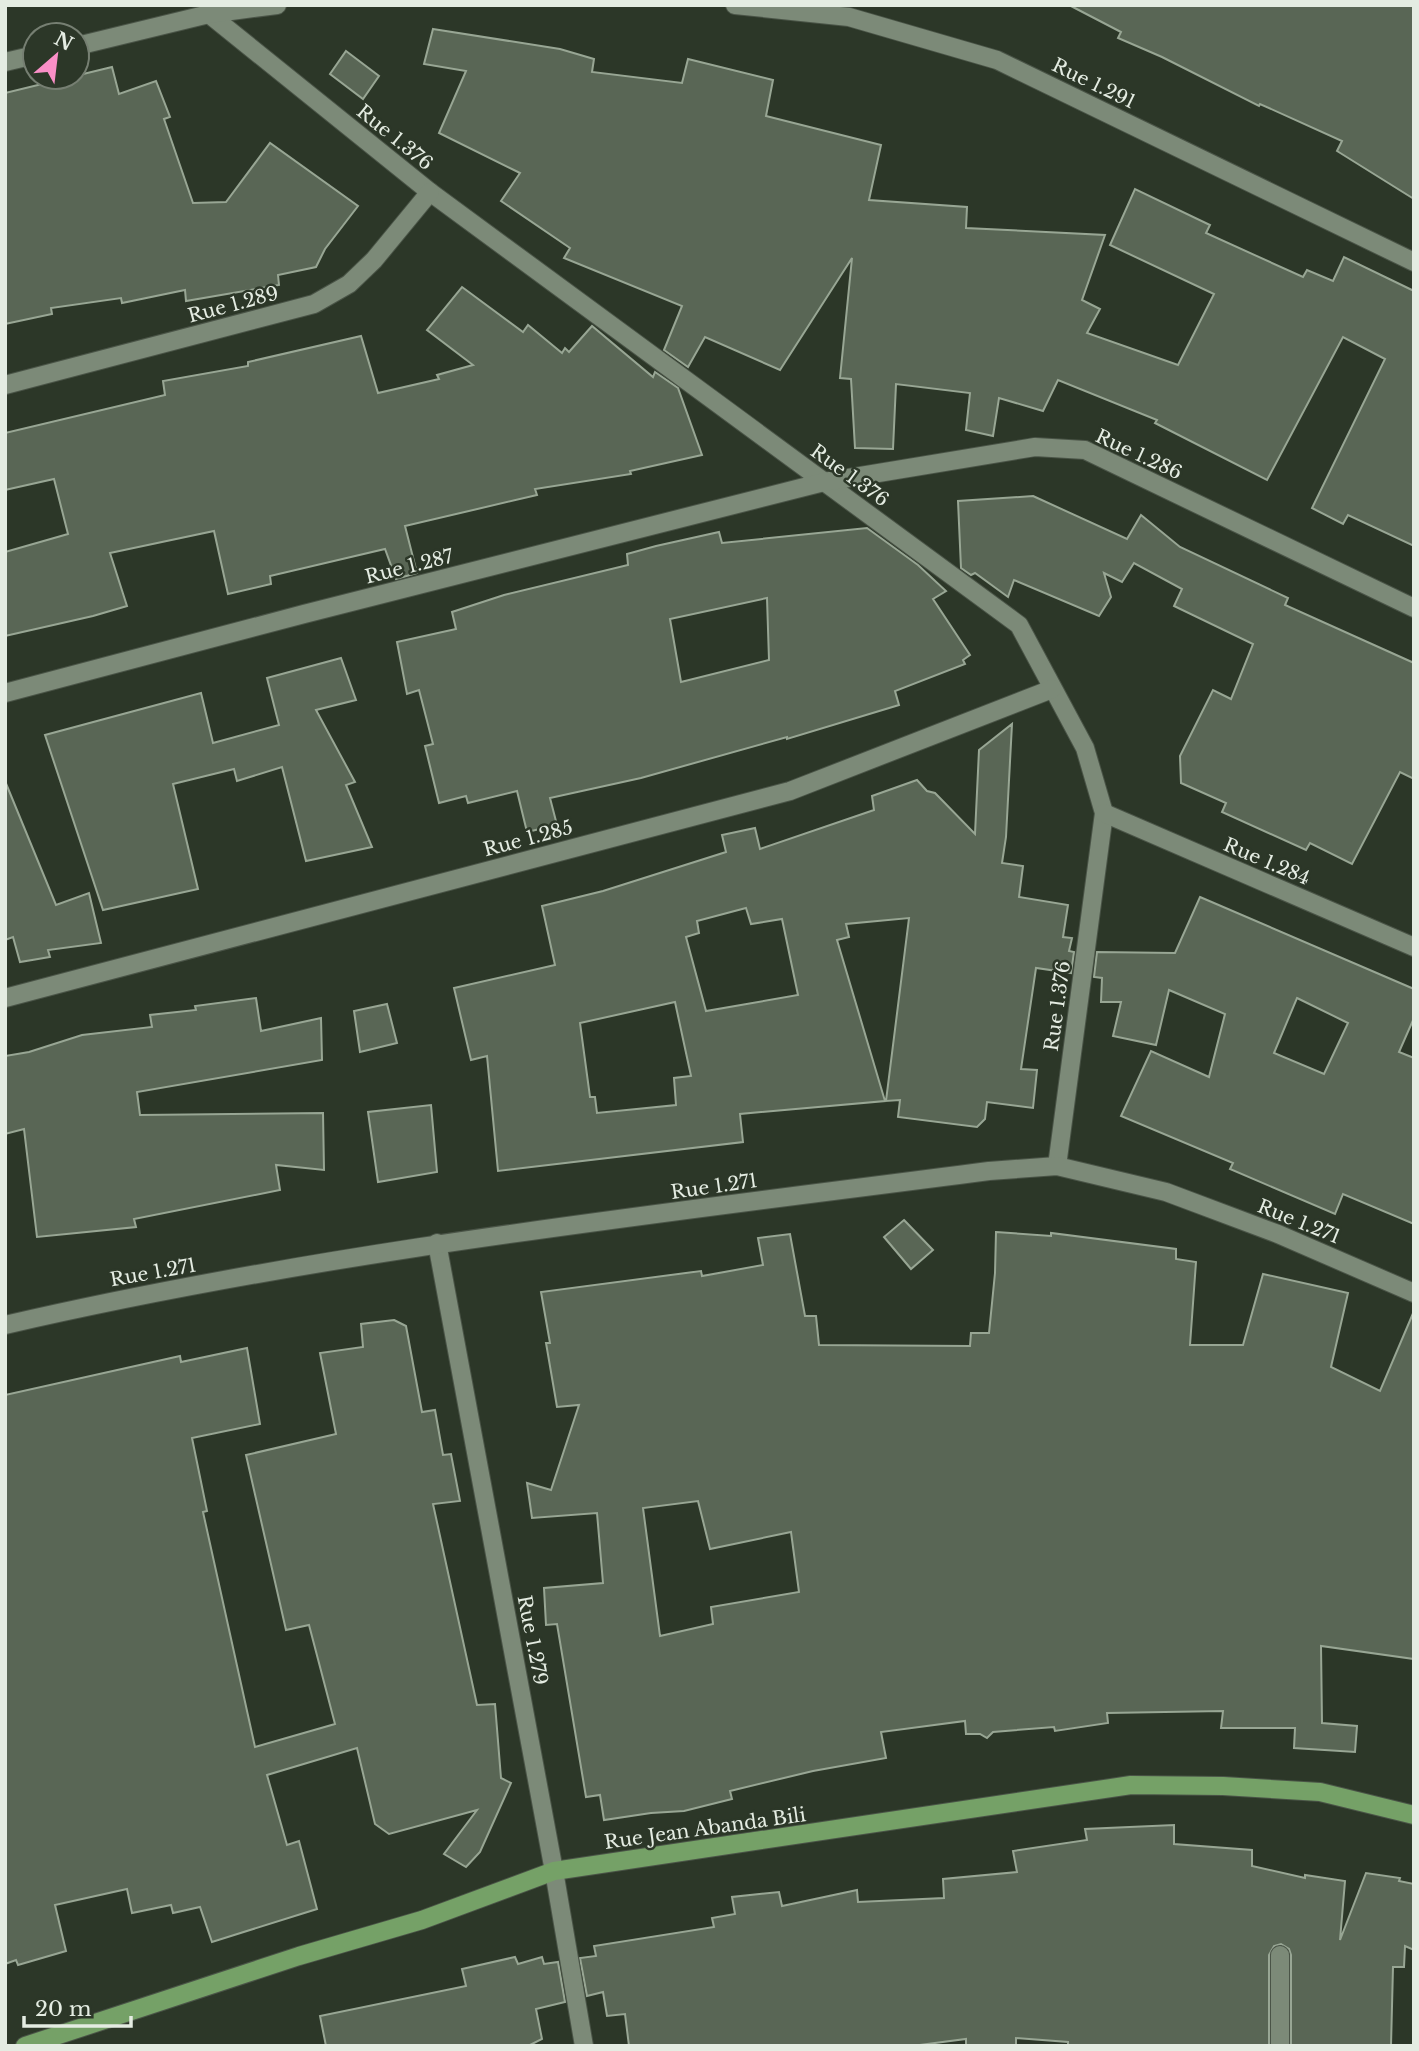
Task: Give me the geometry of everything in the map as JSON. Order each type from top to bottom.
[{"type":"main road","name":"Rue Jean Abanda Bili","points":[[25,2046],[299,1956],[422,1920],[554,1871],[1131,1785],[1223,1786],[1320,1792],[1414,1815]]},
{"type":"street","points":[[91,43],[209,14],[277,5]]},
{"type":"street","name":"Rue 1.291","points":[[735,5],[849,17],[997,60],[1414,262]]},
{"type":"street","name":"Rue 1.376","points":[[209,14],[430,192],[1019,625],[1085,747],[1104,813],[1057,1167]]},
{"type":"street","name":"Rue 1.289","points":[[5,385],[314,304],[349,284],[374,260],[430,192]]},
{"type":"street","name":"Rue 1.286","points":[[824,482],[1035,447],[1084,450],[1414,608]]},
{"type":"street","name":"Rue 1.287","points":[[5,692],[824,482]]},
{"type":"street","name":"Rue 1.285","points":[[5,998],[790,791],[1052,689]]},
{"type":"street","name":"Rue 1.284","points":[[1104,813],[1414,947]]},
{"type":"street","name":"Rue 1.271","points":[[5,1325],[121,1298],[438,1243],[989,1171],[1057,1167],[1166,1192],[1278,1234],[1414,1293]]},
{"type":"street","name":"Rue 1.279","points":[[438,1243],[554,1871],[583,2046]]},
{"type":"street","points":[[1280,1955],[1280,2046]]},
{"type":"building","points":[[1069,5],[1414,5],[1414,199],[1337,151],[1342,141],[1260,104],[1259,106],[1118,38],[1121,32]]},
{"type":"building","points":[[433,29],[560,49],[594,59],[592,72],[682,83],[688,59],[773,80],[766,116],[881,145],[869,200],[967,207],[966,228],[1105,235],[1082,300],[1100,309],[1087,333],[1178,365],[1214,294],[1110,245],[1135,189],[1210,225],[1206,233],[1303,277],[1307,270],[1333,281],[1344,257],[1414,291],[1414,546],[1348,515],[1343,524],[1312,508],[1385,359],[1343,337],[1267,480],[1155,423],[1157,420],[1058,380],[1043,411],[999,398],[993,436],[966,430],[970,393],[896,384],[893,449],[855,448],[851,379],[840,378],[852,258],[780,370],[705,337],[688,367],[664,350],[682,306],[564,258],[570,248],[501,201],[520,173],[439,133],[466,71],[424,64]]},
{"type":"building","points":[[346,51],[379,76],[363,99],[330,74]]},
{"type":"building","points":[[112,67],[119,94],[156,81],[170,117],[164,119],[193,203],[226,202],[270,143],[358,206],[325,249],[316,267],[278,275],[279,285],[186,301],[185,290],[122,303],[121,298],[51,308],[52,314],[5,324],[5,93],[21,89],[91,91],[91,72]]},
{"type":"building","points":[[462,287],[523,332],[528,325],[562,353],[565,348],[569,352],[592,326],[653,377],[655,372],[678,388],[702,455],[630,471],[631,474],[535,489],[537,495],[405,526],[417,573],[396,579],[385,549],[270,576],[271,584],[228,594],[214,531],[110,553],[127,606],[5,636],[5,552],[68,534],[54,479],[5,490],[5,433],[165,395],[163,381],[248,366],[248,362],[361,336],[378,393],[439,379],[437,375],[473,365],[427,330]]},
{"type":"building","points":[[1033,496],[1127,539],[1141,515],[1180,547],[1288,598],[1285,605],[1414,663],[1414,779],[1400,772],[1352,864],[1310,843],[1306,850],[1222,812],[1226,803],[1181,783],[1180,756],[1213,690],[1231,699],[1253,644],[1174,606],[1182,589],[1134,563],[1122,582],[1104,573],[1111,597],[1099,616],[1014,580],[1008,597],[975,573],[971,575],[961,568],[958,501]]},
{"type":"building","points":[[867,528],[918,565],[946,591],[933,599],[970,655],[963,660],[965,664],[895,691],[899,705],[787,739],[641,778],[550,798],[557,825],[527,832],[517,791],[468,803],[466,796],[439,803],[425,746],[433,744],[419,690],[407,694],[397,642],[456,629],[452,612],[504,595],[628,565],[627,554],[719,532],[722,543]],"holes":[[[767,598],[769,660],[681,682],[670,619]]]},
{"type":"building","points":[[341,658],[356,700],[316,710],[355,782],[346,785],[372,847],[306,861],[282,767],[237,781],[234,769],[173,784],[198,889],[103,910],[45,735],[201,693],[213,743],[279,725],[267,678]]},
{"type":"building","points":[[1012,724],[1006,837],[1002,863],[1023,866],[1019,897],[1068,905],[1063,937],[1072,938],[1069,951],[1074,952],[1071,973],[1036,968],[1021,1069],[1037,1070],[1033,1108],[987,1102],[985,1119],[977,1127],[898,1117],[900,1100],[886,1101],[909,918],[846,924],[849,937],[837,940],[885,1101],[740,1114],[743,1142],[498,1171],[487,1056],[471,1060],[454,988],[555,965],[542,906],[603,891],[726,852],[722,835],[755,828],[760,849],[874,810],[872,796],[917,780],[927,791],[935,793],[975,834],[979,750]],"holes":[[[746,908],[751,924],[782,919],[798,995],[706,1011],[686,937],[699,933],[697,921]],[[675,1002],[691,1076],[674,1078],[676,1105],[597,1113],[595,1097],[590,1097],[580,1023]]]},
{"type":"building","points":[[5,781],[56,905],[89,893],[101,943],[48,950],[50,957],[20,962],[13,937],[5,940]]},
{"type":"building","points":[[1200,897],[1414,989],[1414,1018],[1399,1052],[1414,1058],[1414,1224],[1343,1194],[1335,1214],[1230,1169],[1233,1163],[1121,1116],[1151,1051],[1209,1077],[1225,1014],[1169,990],[1156,1045],[1113,1036],[1121,1002],[1101,1002],[1102,978],[1094,977],[1097,952],[1175,953]],"holes":[[[1297,998],[1348,1023],[1324,1074],[1274,1053]]]},
{"type":"building","points":[[256,998],[261,1031],[321,1018],[322,1060],[137,1092],[140,1115],[323,1113],[324,1170],[276,1165],[280,1190],[134,1219],[136,1227],[37,1237],[24,1129],[5,1134],[5,1056],[29,1052],[82,1035],[152,1027],[150,1015],[196,1010],[195,1006]]},
{"type":"building","points":[[387,1004],[397,1043],[360,1052],[354,1011]]},
{"type":"building","points":[[431,1105],[437,1172],[378,1182],[368,1112]]},
{"type":"building","points":[[904,1220],[933,1250],[911,1269],[884,1237]]},
{"type":"building","points":[[996,1232],[1051,1236],[1051,1233],[1176,1249],[1176,1259],[1196,1262],[1190,1345],[1243,1345],[1263,1274],[1348,1293],[1331,1367],[1380,1391],[1414,1311],[1414,1659],[1321,1646],[1322,1723],[1357,1726],[1355,1752],[1294,1748],[1295,1728],[1221,1728],[1223,1711],[1107,1713],[1108,1723],[1055,1731],[1054,1727],[993,1732],[987,1738],[980,1734],[966,1734],[965,1721],[881,1732],[886,1758],[813,1771],[730,1791],[732,1799],[684,1811],[604,1820],[600,1795],[586,1797],[557,1624],[546,1625],[544,1588],[603,1583],[597,1513],[532,1518],[527,1483],[551,1490],[579,1405],[557,1407],[541,1292],[701,1271],[702,1276],[763,1265],[758,1238],[790,1234],[805,1316],[816,1316],[819,1345],[970,1346],[971,1333],[989,1333]],"holes":[[[698,1501],[710,1549],[791,1532],[799,1592],[711,1607],[713,1624],[660,1636],[643,1508]]]},
{"type":"building","points":[[394,1320],[406,1326],[422,1412],[435,1410],[443,1455],[451,1454],[460,1501],[433,1504],[477,1705],[495,1704],[501,1778],[511,1783],[480,1852],[466,1867],[444,1854],[477,1810],[389,1834],[375,1824],[357,1748],[267,1775],[287,1845],[299,1841],[317,1909],[212,1942],[200,1907],[173,1913],[171,1905],[132,1913],[127,1889],[55,1905],[66,1951],[18,1965],[16,1960],[5,1964],[5,1395],[180,1356],[181,1362],[247,1348],[260,1424],[192,1438],[207,1511],[203,1512],[255,1747],[335,1724],[309,1625],[286,1630],[246,1455],[336,1434],[320,1353],[363,1347],[361,1324]]},
{"type":"building","points":[[1174,1825],[1174,1844],[1252,1850],[1252,1866],[1305,1878],[1305,1875],[1345,1881],[1340,1940],[1366,1873],[1400,1878],[1399,1881],[1414,1884],[1414,1950],[1405,1946],[1404,1967],[1393,1967],[1391,2046],[1291,2046],[1291,1955],[1289,1949],[1281,1944],[1274,1946],[1269,1955],[1269,2046],[1068,2046],[1068,2042],[1016,2038],[1016,2046],[966,2046],[966,2039],[912,2046],[629,2046],[625,2014],[607,2016],[603,1992],[587,1996],[580,1958],[596,1956],[594,1946],[714,1927],[712,1918],[735,1914],[732,1897],[779,1892],[782,1906],[857,1890],[858,1902],[944,1898],[943,1879],[1017,1872],[1013,1851],[1087,1840],[1085,1829]]},
{"type":"building","points":[[515,1957],[518,1964],[542,1957],[544,1964],[558,1962],[565,2002],[536,2009],[542,2039],[528,2046],[326,2046],[320,2016],[466,1986],[462,1969]]}]
